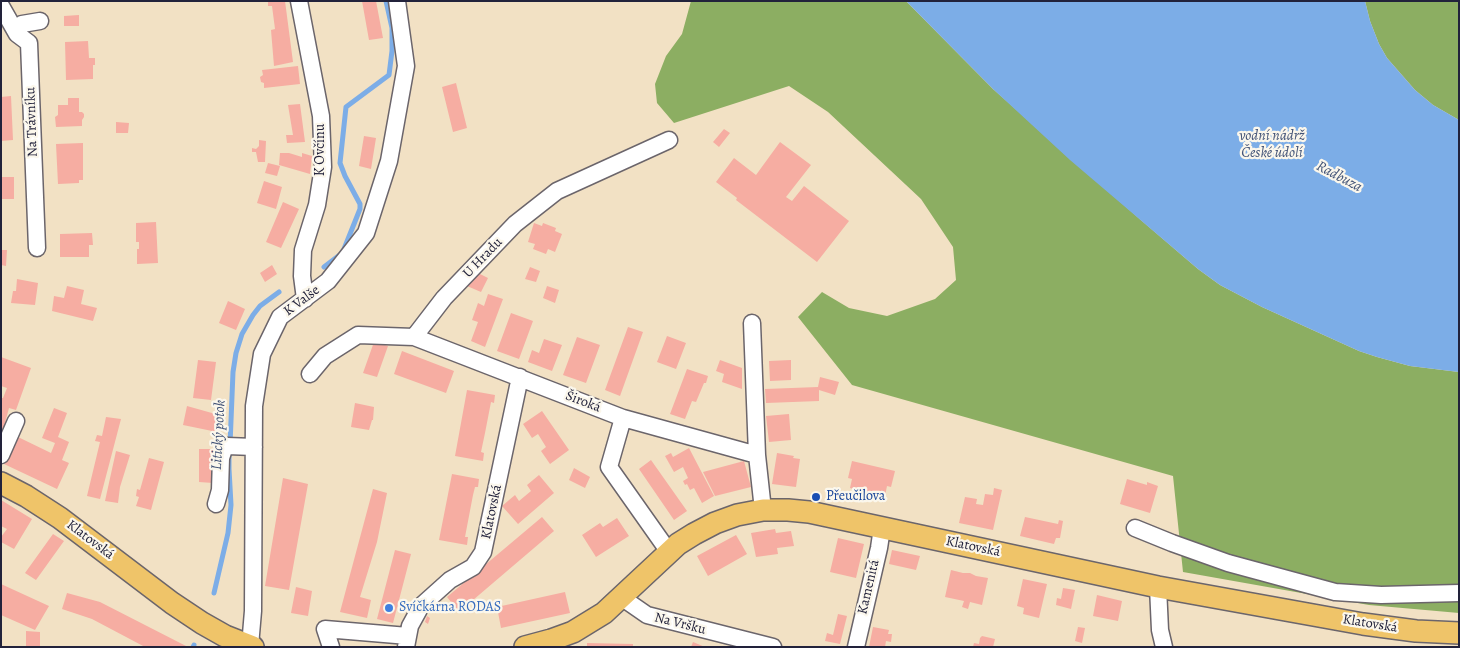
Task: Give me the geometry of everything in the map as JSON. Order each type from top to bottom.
[{"type":"main road","name":"Klatovská","points":[[1,483],[26,496],[60,518],[180,608],[224,636],[251,646]]},
{"type":"main road","name":"Klatovská","points":[[525,647],[548,644],[573,632],[604,613],[669,552],[694,534],[714,523],[737,515],[763,510],[809,512],[1158,587],[1387,628],[1459,633]]},
{"type":"street","name":"K Ovčínu","points":[[299,1],[321,116],[323,167],[317,206],[303,250],[302,276],[305,299]]},
{"type":"street","name":"K Valše","points":[[251,646],[253,611],[240,446],[254,406],[262,354],[280,317],[328,281],[366,233],[389,161],[406,66],[397,1]]},
{"type":"street","name":"Na Trávníku","points":[[1,6],[9,34],[29,42],[37,84],[41,199],[37,248]]},
{"type":"street","points":[[9,34],[22,24],[40,21]]},
{"type":"street","name":"U Hradu","points":[[414,337],[444,298],[516,224],[557,190],[669,140]]},
{"type":"street","points":[[752,323],[757,455],[763,510]]},
{"type":"street","points":[[310,374],[325,356],[358,336],[414,337]]},
{"type":"street","name":"Široká","points":[[414,337],[623,418],[757,455]]},
{"type":"street","name":"Klatovská","points":[[407,641],[410,626],[421,606],[450,580],[473,567],[484,552],[520,378]]},
{"type":"street","points":[[623,418],[609,467],[669,552]]},
{"type":"street","points":[[1,455],[16,421]]},
{"type":"street","points":[[216,504],[220,490],[224,449],[240,446]]},
{"type":"street","name":"Kamenitá","points":[[856,647],[882,528]]},
{"type":"street","points":[[1135,528],[1228,563],[1335,592],[1380,595],[1459,594]]},
{"type":"street","points":[[1158,587],[1160,630],[1164,647]]},
{"type":"street","name":"Na Vršku","points":[[621,598],[646,615],[773,647]]},
{"type":"street","points":[[331,647],[326,630],[407,641]]},
{"type":"green space","points":[[691,1],[906,1],[993,89],[1142,221],[1198,269],[1220,285],[1262,307],[1359,351],[1410,366],[1459,372],[1459,613],[1369,605],[1183,572],[1173,476],[852,385],[798,317],[822,292],[849,308],[887,316],[935,299],[956,280],[953,247],[921,199],[828,112],[789,86],[674,123],[657,103],[655,84],[666,56],[682,34]]},
{"type":"green space","points":[[1365,1],[1459,1],[1459,120],[1433,105],[1415,90],[1387,58],[1370,21]]},
{"type":"water","name":"vodní nádrž České údolí","points":[[906,1],[1365,1],[1370,21],[1387,58],[1415,90],[1433,105],[1459,120],[1459,372],[1410,366],[1359,351],[1262,307],[1220,285],[1198,269],[1070,160],[993,89]]},
{"type":"building","points":[[268,1],[285,1],[293,62],[274,66],[271,30],[275,29],[272,6],[268,6]]},
{"type":"building","points":[[362,1],[376,1],[383,38],[369,40]]},
{"type":"building","points":[[79,15],[79,26],[64,26],[64,16]]},
{"type":"building","points":[[88,41],[89,58],[95,58],[93,79],[66,80],[65,42]]},
{"type":"building","points":[[298,66],[300,84],[264,88],[264,83],[261,82],[260,77],[263,75],[262,70]]},
{"type":"building","points":[[456,83],[467,128],[453,132],[442,87]]},
{"type":"building","points":[[11,96],[13,140],[1,141],[1,97]]},
{"type":"building","points":[[68,98],[79,98],[79,112],[84,114],[82,126],[56,127],[55,117],[58,115],[58,105],[68,105]]},
{"type":"building","points":[[300,104],[305,142],[287,143],[286,135],[293,135],[288,105]]},
{"type":"building","points":[[116,122],[129,123],[128,133],[116,133]]},
{"type":"building","points":[[724,129],[730,133],[719,147],[713,142]]},
{"type":"building","points":[[364,136],[376,138],[371,169],[359,166]]},
{"type":"building","points":[[259,140],[266,141],[265,162],[258,162],[256,152],[252,152],[252,148],[256,149],[259,146]]},
{"type":"building","points":[[780,142],[811,165],[786,197],[792,201],[804,186],[849,221],[817,262],[736,200],[737,198],[716,182],[734,158],[756,175]]},
{"type":"building","points":[[83,143],[83,180],[79,180],[79,183],[58,184],[56,144]]},
{"type":"building","points":[[280,153],[289,153],[302,157],[302,153],[312,156],[310,174],[279,165]]},
{"type":"building","points":[[268,163],[280,166],[277,176],[265,173]]},
{"type":"building","points":[[1,177],[14,177],[14,199],[1,199]]},
{"type":"building","points":[[264,181],[282,187],[276,209],[257,203]]},
{"type":"building","points":[[283,202],[299,209],[281,248],[266,242]]},
{"type":"building","points":[[156,222],[158,263],[137,264],[139,242],[136,242],[136,223]]},
{"type":"building","points":[[534,223],[542,226],[543,223],[556,228],[555,231],[562,234],[555,252],[548,249],[546,254],[533,249],[535,244],[528,242]]},
{"type":"building","points":[[92,233],[93,245],[89,245],[89,257],[60,257],[60,234]]},
{"type":"building","points":[[2,250],[7,250],[6,266],[1,265]]},
{"type":"building","points":[[272,265],[277,274],[265,282],[260,273]]},
{"type":"building","points":[[530,267],[540,271],[536,282],[525,279]]},
{"type":"building","points":[[474,271],[488,278],[481,292],[467,286]]},
{"type":"building","points":[[17,279],[38,283],[35,305],[11,303],[13,291],[16,291]]},
{"type":"building","points":[[67,286],[84,290],[81,304],[97,308],[93,321],[52,311],[54,296],[64,298]]},
{"type":"building","points":[[547,286],[559,290],[555,303],[543,298]]},
{"type":"building","points":[[488,294],[503,299],[485,347],[471,341],[478,322],[472,320],[478,303],[484,306]]},
{"type":"building","points":[[228,301],[245,309],[236,330],[219,323]]},
{"type":"building","points":[[511,313],[533,321],[519,359],[497,351]]},
{"type":"building","points":[[628,327],[643,332],[620,396],[605,390]]},
{"type":"building","points":[[667,336],[686,343],[676,369],[657,362]]},
{"type":"building","points":[[577,337],[600,345],[586,383],[563,375]]},
{"type":"building","points":[[544,339],[562,345],[552,371],[528,362],[532,350],[539,353]]},
{"type":"building","points":[[374,342],[388,346],[377,377],[363,373]]},
{"type":"building","points":[[402,351],[454,371],[446,393],[394,374]]},
{"type":"building","points":[[1,357],[31,368],[16,410],[9,408],[2,434],[1,398],[3,398],[7,388],[1,386]]},
{"type":"building","points":[[198,360],[216,362],[211,400],[193,398]]},
{"type":"building","points":[[720,360],[742,368],[742,389],[722,382],[724,374],[716,371]]},
{"type":"building","points":[[791,360],[791,380],[770,381],[769,361]]},
{"type":"building","points":[[687,369],[708,376],[696,402],[692,401],[685,419],[670,414]]},
{"type":"building","points":[[820,377],[839,382],[835,395],[819,390],[819,401],[766,403],[765,389],[818,387]]},
{"type":"building","points":[[467,390],[495,395],[494,403],[491,402],[481,452],[484,453],[483,461],[455,456]]},
{"type":"building","points":[[355,403],[374,407],[373,420],[369,430],[351,427]]},
{"type":"building","points":[[187,406],[219,415],[217,432],[183,425]]},
{"type":"building","points":[[54,408],[67,413],[58,437],[69,442],[62,460],[69,463],[57,489],[4,464],[18,437],[51,453],[55,443],[42,438]]},
{"type":"building","points":[[542,411],[569,450],[550,464],[541,451],[546,447],[538,434],[532,438],[523,424]]},
{"type":"building","points":[[789,414],[791,440],[769,442],[766,416]]},
{"type":"building","points":[[106,417],[121,419],[100,499],[87,496],[100,442],[95,441],[97,435],[102,436]]},
{"type":"building","points":[[689,448],[714,496],[702,503],[694,488],[690,490],[687,484],[685,485],[683,481],[688,478],[683,467],[674,472],[665,456],[671,453],[673,457]]},
{"type":"building","points":[[199,449],[213,449],[213,483],[199,482]]},
{"type":"building","points":[[116,451],[130,455],[120,487],[118,503],[105,501]]},
{"type":"building","points":[[777,453],[800,459],[796,487],[772,484]]},
{"type":"building","points":[[149,458],[164,462],[151,510],[136,506],[139,497],[136,496],[137,489],[140,490]]},
{"type":"building","points":[[651,460],[687,511],[674,520],[639,469]]},
{"type":"building","points":[[744,461],[751,487],[715,496],[703,472]]},
{"type":"building","points":[[852,461],[895,471],[891,487],[887,486],[885,496],[850,488],[852,479],[848,478]]},
{"type":"building","points":[[574,468],[590,477],[585,488],[569,480]]},
{"type":"building","points":[[452,474],[479,479],[478,487],[475,487],[473,495],[465,537],[468,537],[467,545],[439,540]]},
{"type":"building","points":[[539,475],[554,493],[518,524],[502,506],[515,495],[519,501],[531,491],[527,485]]},
{"type":"building","points":[[283,478],[308,484],[289,590],[265,586]]},
{"type":"building","points":[[1127,479],[1158,486],[1150,513],[1120,504]]},
{"type":"building","points":[[994,488],[1002,490],[993,530],[959,523],[965,497],[977,499],[976,504],[983,505],[985,494],[993,495]]},
{"type":"building","points":[[373,489],[387,493],[377,542],[360,597],[371,600],[367,618],[340,612]]},
{"type":"building","points":[[1,500],[32,519],[14,549],[1,542],[1,537],[7,529],[1,526]]},
{"type":"building","points":[[542,517],[554,531],[459,612],[447,597]]},
{"type":"building","points":[[1025,517],[1058,524],[1059,520],[1063,521],[1060,538],[1056,538],[1054,544],[1020,536]]},
{"type":"building","points":[[617,518],[629,536],[596,557],[582,535],[600,523],[603,527]]},
{"type":"building","points":[[775,529],[776,533],[791,531],[794,546],[777,548],[778,554],[756,557],[751,533]]},
{"type":"building","points":[[53,534],[64,541],[36,580],[25,573]]},
{"type":"building","points":[[736,535],[747,554],[708,576],[697,556]]},
{"type":"building","points":[[838,538],[864,544],[856,578],[830,572]]},
{"type":"building","points":[[395,550],[411,554],[393,623],[377,619]]},
{"type":"building","points":[[892,550],[920,556],[916,570],[889,564]]},
{"type":"building","points":[[951,570],[988,578],[982,605],[970,602],[968,609],[962,607],[964,601],[945,597]]},
{"type":"building","points":[[1023,579],[1047,584],[1039,618],[1023,614],[1024,608],[1017,606]]},
{"type":"building","points":[[1,584],[49,606],[35,630],[1,615]]},
{"type":"building","points":[[296,587],[312,591],[308,616],[291,613]]},
{"type":"building","points":[[1063,588],[1075,590],[1071,609],[1056,605],[1057,598],[1061,599]]},
{"type":"building","points":[[565,592],[570,613],[501,628],[497,607]]},
{"type":"building","points":[[67,593],[100,602],[188,647],[145,647],[92,619],[62,609]]},
{"type":"building","points":[[1097,595],[1122,601],[1118,621],[1093,616]]},
{"type":"building","points":[[838,614],[847,616],[840,644],[825,641],[827,633],[833,635]]},
{"type":"building","points":[[427,616],[430,618],[428,624],[425,622]]},
{"type":"building","points":[[873,627],[889,630],[888,634],[892,634],[891,642],[886,641],[885,647],[869,647]]},
{"type":"building","points":[[1078,627],[1085,628],[1082,643],[1075,641]]},
{"type":"building","points":[[26,631],[40,632],[40,647],[26,647]]},
{"type":"building","points":[[982,636],[995,639],[993,647],[973,647],[974,643],[979,644]]},
{"type":"building","points":[[693,642],[705,647],[691,647]]},
{"type":"building","points":[[587,643],[633,644],[633,647],[587,647]]},
{"type":"waterway","name":"Litický potok","points":[[324,267],[341,254],[360,209],[360,204],[340,163],[346,107],[389,75],[392,28],[386,1]]},
{"type":"waterway","name":"Litický potok","points":[[230,445],[233,372],[242,334],[260,306],[279,292]]},
{"type":"waterway","name":"Litický potok","points":[[214,593],[228,533],[231,505],[229,453]]},
{"type":"place","name":"Přeučilova","points":[[816,497]]},
{"type":"place","name":"Svíčkárna RODAS","points":[[389,608]]},
{"type":"water label","name":"Radbuza","points":[[1339,177]]}]
